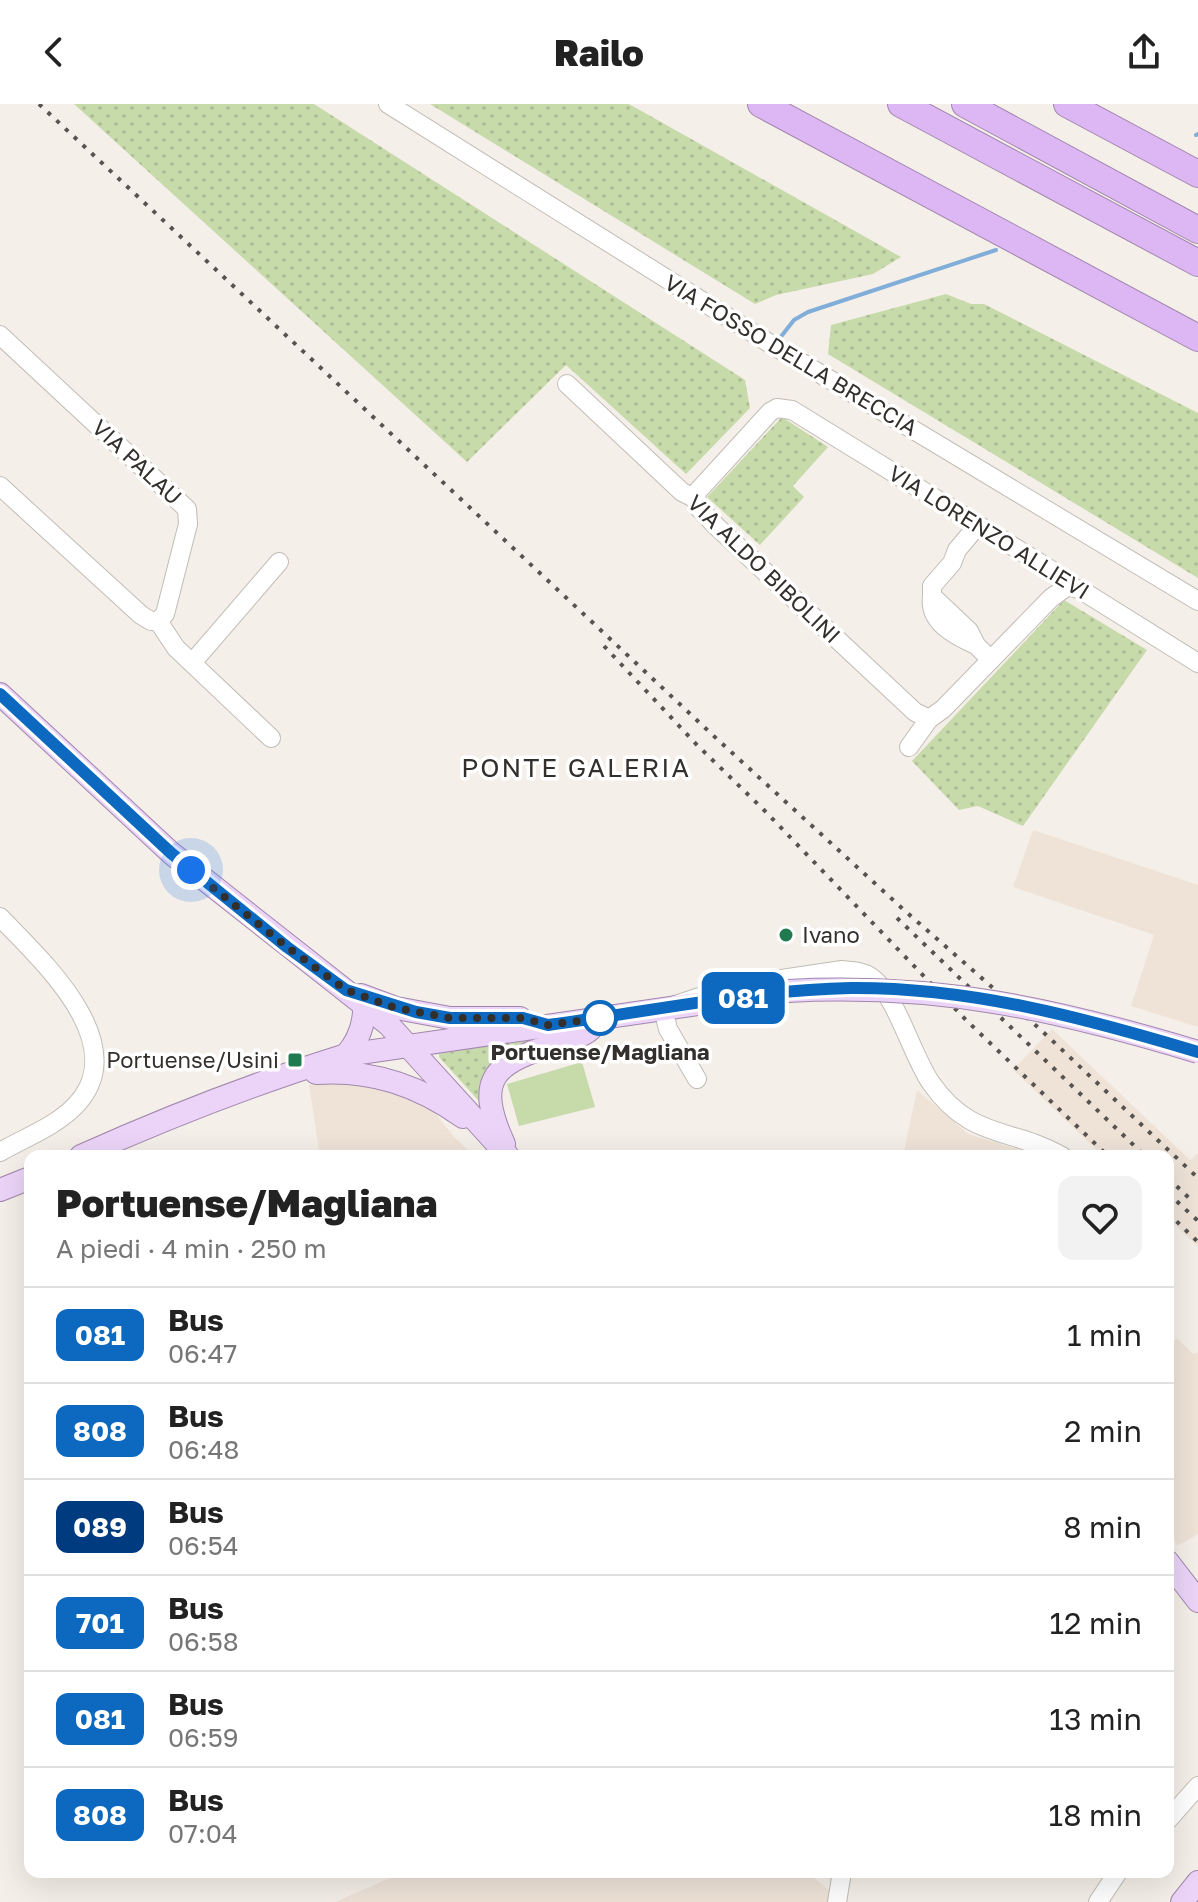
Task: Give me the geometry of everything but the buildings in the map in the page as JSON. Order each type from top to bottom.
[{"type":"highway","points":[[761,104],[1198,338]]},
{"type":"highway","points":[[901,104],[1198,263]]},
{"type":"highway","points":[[965,104],[1198,230]]},
{"type":"highway","points":[[1067,104],[1198,174]]},
{"type":"main road","points":[[0,694],[171,853],[287,947],[364,1004],[409,1045],[503,1150]]},
{"type":"main road","points":[[95,1150],[181,1112],[346,1055],[788,991],[882,989],[998,1001],[1077,1017],[1198,1052]]},
{"type":"main road","points":[[346,990],[416,1012],[450,1018],[523,1018],[548,1025]]},
{"type":"main road","points":[[346,1055],[362,1029],[364,1004]]},
{"type":"main road","points":[[506,1150],[491,1108],[491,1091],[500,1069],[520,1055],[585,1034],[601,1018]]},
{"type":"main road","points":[[282,1075],[333,1072],[389,1078],[441,1103],[487,1134]]},
{"type":"main road","points":[[0,1190],[24,1180]]},
{"type":"main road","points":[[1174,1569],[1198,1601]]},
{"type":"main road","points":[[1182,1902],[1198,1882]]},
{"type":"street","name":"VIA FOSSO DELLA BRECCIA","points":[[388,104],[767,342],[1198,601]]},
{"type":"street","name":"VIA PALAU","points":[[0,335],[187,509],[187,527],[165,614],[158,621]]},
{"type":"street","name":"VIA ALDO BIBOLINI","points":[[567,384],[682,492],[696,499],[698,507],[716,526],[915,712],[929,719]]},
{"type":"street","name":"VIA LORENZO ALLIEVI","points":[[696,499],[697,492],[770,412],[777,408],[792,410],[1056,573],[1068,586],[1081,590],[1198,663]]},
{"type":"street","points":[[0,486],[141,615],[158,621],[170,642],[271,738]]},
{"type":"street","points":[[978,525],[932,586],[932,596],[969,631],[976,645],[991,660]]},
{"type":"street","points":[[192,663],[279,562]]},
{"type":"street","points":[[909,747],[929,719],[943,709],[1051,598],[1068,586]]},
{"type":"street","points":[[0,917],[49,968],[74,1001],[90,1036],[94,1064],[88,1087],[71,1110],[0,1152]]},
{"type":"street","points":[[697,1079],[668,1029],[663,1009],[733,986],[842,970],[863,973],[875,979],[885,990],[924,1070],[951,1106],[981,1127],[1049,1150]]},
{"type":"street","points":[[1174,1813],[1198,1786]]},
{"type":"street","points":[[837,1902],[841,1878]]},
{"type":"street","points":[[1098,1902],[1114,1878]]},
{"type":"shaded area","points":[[1033,830],[1198,885],[1198,1027],[1131,1006],[1154,935],[1013,887]]},
{"type":"shaded area","points":[[1052,1029],[1190,1160],[1198,1153],[1198,1247],[1174,1224],[1174,1150],[1097,1150],[1013,1070]]},
{"type":"shaded area","points":[[343,1077],[359,1079],[428,1105],[468,1150],[319,1150],[309,1085]]},
{"type":"shaded area","points":[[917,1090],[968,1134],[1020,1150],[904,1150]]},
{"type":"shaded area","points":[[1178,1339],[1193,1354],[1198,1352],[1198,1534],[1177,1546],[1174,1539],[1174,1340]]},
{"type":"shaded area","points":[[390,1878],[814,1878],[831,1892],[828,1902],[335,1902]]},
{"type":"green space","points":[[74,104],[314,104],[745,380],[750,408],[686,474],[566,365],[467,462]]},
{"type":"green space","points":[[430,104],[629,104],[901,257],[873,274],[776,295],[755,304]]},
{"type":"green space","points":[[946,294],[971,304],[984,304],[1198,413],[1198,578],[828,354],[831,325]]},
{"type":"green space","points":[[782,417],[828,447],[793,486],[804,497],[760,545],[707,497]]},
{"type":"green space","points":[[1064,600],[1147,650],[1023,826],[978,806],[959,810],[912,761]]},
{"type":"green space","points":[[543,1038],[519,1048],[487,1110],[439,1057],[439,1054]]},
{"type":"green space","points":[[582,1062],[595,1107],[519,1126],[507,1084]]},
{"type":"waterway","points":[[776,343],[794,320],[808,312],[996,250]]},
{"type":"railway","points":[[39,104],[717,739],[1041,1030],[1168,1150]]},
{"type":"railway","points":[[604,646],[966,1020],[1102,1150]]},
{"type":"railway","points":[[897,918],[1139,1150]]},
{"type":"railway","points":[[1174,1155],[1198,1178]]},
{"type":"railway","points":[[1174,1184],[1189,1198]]},
{"type":"railway","points":[[1174,1199],[1198,1221]]},
{"type":"railway","points":[[1174,1219],[1198,1242]]},
{"type":"bus line","name":"081","points":[[0,694],[151,836],[265,930],[346,990],[396,1008],[450,1018],[523,1018],[548,1025],[788,991],[882,989],[1023,1005],[1085,1019],[1198,1052]]},
{"type":"place","name":"Ivano","points":[[786,935]]},
{"type":"place","name":"Portuense/Magliana","points":[[600,1018]]},
{"type":"place","name":"Portuense/Usini","points":[[295,1060]]},
{"type":"district","name":"PONTE GALERIA","points":[[576,768]]},
{"type":"route","points":[[191,870],[346,990],[396,1008],[450,1018],[523,1018],[548,1025],[600,1018]]}]
